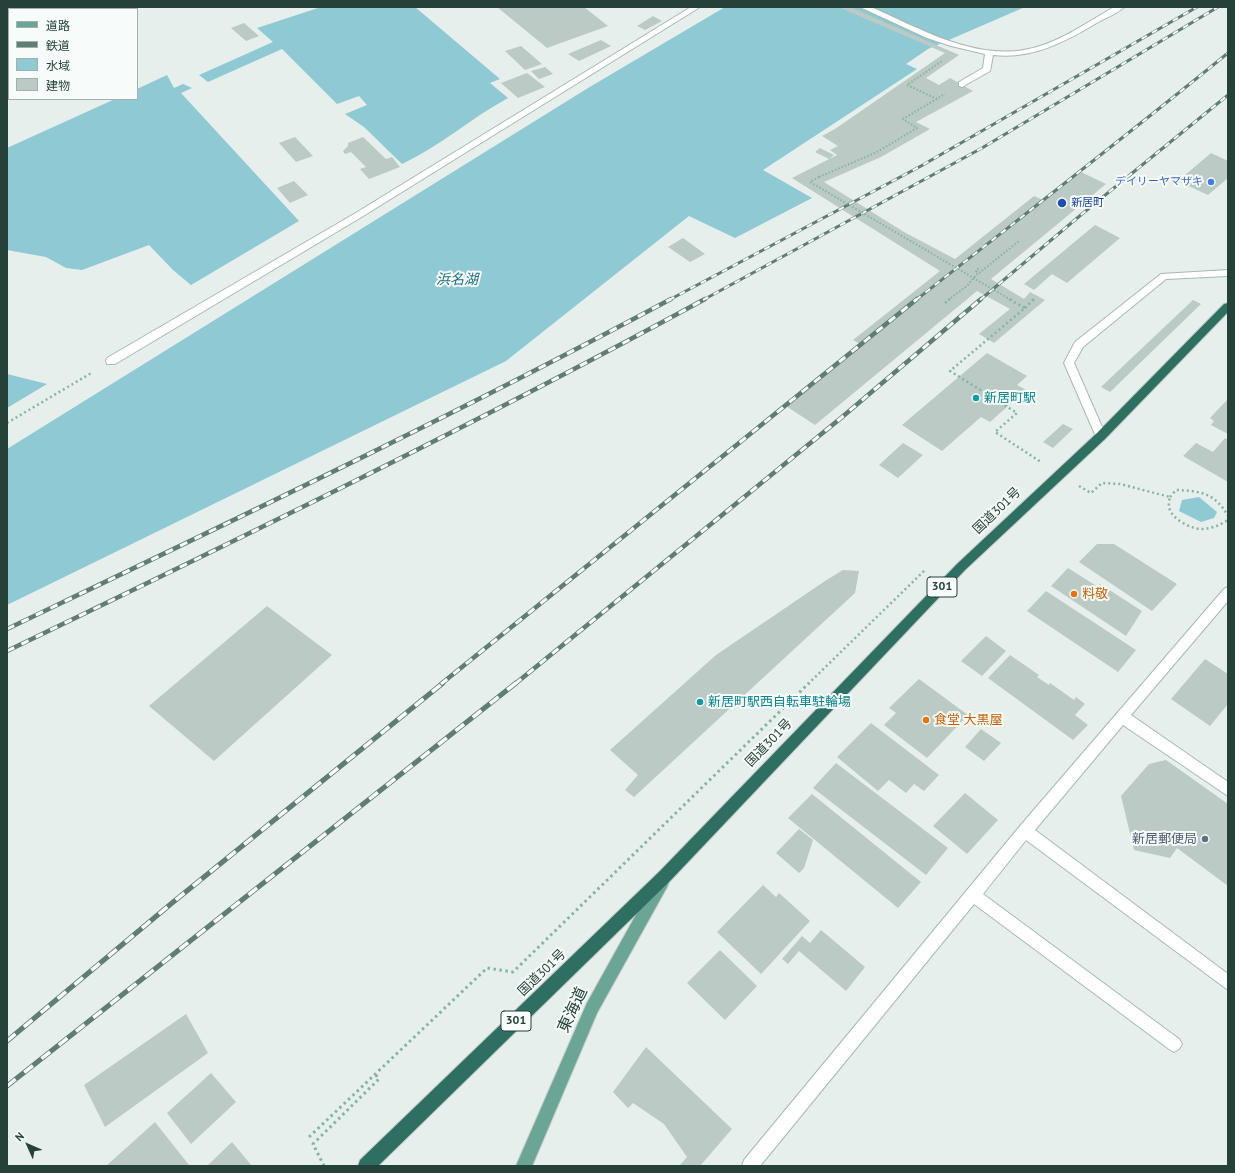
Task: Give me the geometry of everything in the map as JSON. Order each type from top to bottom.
[{"type":"highway","name":"国道301号","points":[[366,1166],[665,876],[961,567],[1101,436],[1228,306]]},
{"type":"main road","name":"東海道","points":[[524,1166],[592,1008],[665,876]]},
{"type":"street","points":[[111,361],[364,212],[696,7]]},
{"type":"street","points":[[864,7],[945,41],[989,54],[1026,53],[1047,47],[1120,7]]},
{"type":"street","points":[[962,84],[987,69],[989,54]]},
{"type":"street","points":[[1101,436],[1069,363],[1079,346],[1164,276],[1228,273]]},
{"type":"street","points":[[750,1166],[1025,831],[1228,592]]},
{"type":"street","points":[[1123,716],[1226,784]]},
{"type":"street","points":[[1025,831],[1228,983]]},
{"type":"street","points":[[973,895],[1174,1044]]},
{"type":"path","points":[[937,99],[907,85],[946,58]]},
{"type":"path","points":[[962,84],[903,120],[917,128],[877,152],[810,182],[972,279],[1025,308]]},
{"type":"path","points":[[944,303],[967,286],[978,273],[1019,241]]},
{"type":"path","points":[[978,273],[976,271],[979,268]]},
{"type":"path","points":[[990,338],[1035,299]]},
{"type":"path","points":[[7,423],[111,361]]},
{"type":"path","points":[[1036,468],[1042,462]]},
{"type":"path","points":[[1170,497],[1176,490],[1207,494],[1221,503],[1228,516]]},
{"type":"path","points":[[309,1137],[487,968],[513,972],[927,568]]},
{"type":"path","points":[[324,1166],[313,1144],[379,1079],[375,1074]]},
{"type":"water","points":[[321,7],[415,7],[500,79],[490,83],[508,98],[481,114],[442,141],[402,164],[364,127],[345,114],[367,105],[359,96],[337,104],[282,49],[208,82],[199,75],[273,42],[257,28]]},
{"type":"water","name":"浜名湖","points":[[725,7],[1025,7],[928,49],[906,64],[917,69],[763,170],[812,198],[735,238],[689,216],[506,361],[7,605],[7,449],[588,88]]},
{"type":"water","points":[[167,75],[174,88],[183,84],[192,88],[181,93],[299,221],[191,285],[173,270],[149,245],[82,270],[66,268],[46,257],[7,250],[7,148],[113,100],[138,100],[138,89]]},
{"type":"water","points":[[7,374],[47,384],[7,408]]},
{"type":"water","points":[[1199,497],[1217,512],[1214,518],[1201,522],[1179,511],[1182,500]]},
{"type":"building","points":[[497,7],[584,7],[608,26],[547,48]]},
{"type":"building","points":[[838,7],[850,7],[959,55],[926,78],[939,85],[950,78],[973,91],[916,122],[930,129],[881,157],[824,182],[904,232],[955,259],[1034,196],[1043,200],[1079,171],[1106,184],[991,279],[1024,299],[1030,292],[1045,300],[994,343],[979,334],[1010,309],[977,291],[815,425],[786,406],[862,345],[853,340],[940,271],[792,178],[837,155],[830,150],[838,146],[822,136],[835,129],[945,53]]},
{"type":"building","points":[[653,16],[662,21],[645,30],[637,26]]},
{"type":"building","points":[[244,23],[259,36],[246,41],[231,28]]},
{"type":"building","points":[[601,40],[611,46],[579,61],[568,54]]},
{"type":"building","points":[[521,46],[542,64],[525,70],[505,51]]},
{"type":"building","points":[[545,67],[553,74],[539,79],[531,71]]},
{"type":"building","points":[[527,73],[545,87],[518,98],[501,83]]},
{"type":"building","points":[[295,137],[313,156],[296,162],[279,143]]},
{"type":"building","points":[[363,137],[386,159],[392,157],[400,167],[369,179],[360,169],[366,167],[351,152],[345,154],[343,151],[348,146],[348,143]]},
{"type":"building","points":[[820,148],[834,155],[829,159],[815,152]]},
{"type":"building","points":[[1211,153],[1228,161],[1228,178],[1208,195],[1178,181]]},
{"type":"building","points":[[294,181],[308,195],[290,203],[277,188]]},
{"type":"building","points":[[1095,225],[1120,238],[1067,283],[1052,274],[1034,290],[1024,284]]},
{"type":"building","points":[[683,238],[705,254],[690,262],[668,247]]},
{"type":"building","points":[[1193,300],[1201,304],[1110,392],[1101,387]]},
{"type":"building","name":"新居町駅","points":[[987,353],[1027,376],[1017,385],[1026,390],[990,422],[981,417],[942,451],[902,425]]},
{"type":"building","points":[[1227,400],[1228,434],[1211,425],[1214,421],[1210,418]]},
{"type":"building","points":[[1063,424],[1073,429],[1053,448],[1043,442]]},
{"type":"building","points":[[1225,438],[1228,440],[1228,482],[1183,456],[1196,443],[1213,452]]},
{"type":"building","points":[[903,443],[923,455],[898,478],[879,465]]},
{"type":"building","points":[[1097,544],[1114,544],[1177,584],[1152,611],[1079,562]]},
{"type":"building","points":[[1068,568],[1098,587],[1100,584],[1142,611],[1126,636],[1051,586]]},
{"type":"building","name":"新居町駅西自転車駐輪場","points":[[843,570],[859,571],[855,593],[634,797],[625,790],[638,775],[610,750],[716,655]]},
{"type":"building","points":[[1046,591],[1136,650],[1118,672],[1027,611]]},
{"type":"building","points":[[267,606],[332,655],[214,761],[149,706]]},
{"type":"building","points":[[986,636],[1006,651],[982,676],[961,661]]},
{"type":"building","points":[[1010,655],[1039,675],[1037,677],[1049,685],[1050,683],[1074,700],[1076,697],[1085,704],[1075,715],[1088,725],[1073,740],[988,678]]},
{"type":"building","points":[[1205,659],[1228,674],[1228,704],[1210,726],[1171,699]]},
{"type":"building","name":"食堂 大黒屋","points":[[919,679],[968,715],[927,758],[884,725],[896,713],[889,708]]},
{"type":"building","points":[[871,723],[939,775],[924,791],[914,784],[906,793],[889,780],[878,791],[837,757]]},
{"type":"building","points":[[981,729],[1001,743],[984,761],[965,747]]},
{"type":"building","points":[[1166,760],[1228,804],[1228,886],[1177,848],[1170,858],[1134,850],[1121,796],[1149,764]]},
{"type":"building","points":[[836,763],[948,848],[926,875],[813,788]]},
{"type":"building","points":[[965,793],[998,820],[967,854],[933,826]]},
{"type":"building","points":[[812,794],[921,882],[898,908],[788,818]]},
{"type":"building","points":[[799,829],[813,840],[804,868],[799,873],[776,853]]},
{"type":"building","points":[[763,885],[776,897],[779,893],[810,921],[761,974],[717,932]]},
{"type":"building","points":[[821,930],[865,967],[846,991],[799,951],[788,964],[782,959],[802,936],[810,943]]},
{"type":"building","points":[[720,950],[757,986],[725,1020],[687,983]]},
{"type":"building","points":[[186,1014],[208,1053],[105,1127],[84,1085]]},
{"type":"building","points":[[646,1047],[732,1129],[700,1166],[679,1166],[687,1157],[664,1124],[633,1103],[628,1108],[613,1092]]},
{"type":"building","points":[[211,1073],[236,1102],[191,1144],[167,1113]]},
{"type":"building","points":[[155,1122],[189,1165],[188,1166],[106,1166]]},
{"type":"building","points":[[232,1142],[252,1166],[207,1166]]},
{"type":"railway","points":[[669,300],[921,166],[1197,7]]},
{"type":"railway","points":[[703,300],[982,148],[1218,7]]},
{"type":"railway","points":[[916,300],[1228,53]]},
{"type":"railway","points":[[980,300],[1082,214],[1228,95]]},
{"type":"railway","points":[[7,629],[424,427],[671,299]]},
{"type":"railway","points":[[7,651],[358,480],[532,391],[705,299]]},
{"type":"railway","points":[[441,684],[917,299]]},
{"type":"railway","points":[[515,684],[841,418],[981,299]]},
{"type":"railway","points":[[7,1041],[172,903],[443,683]]},
{"type":"railway","points":[[7,1086],[516,683]]},
{"type":"place","name":"デイリーヤマザキ","points":[[1211,182]]},
{"type":"place","name":"新居町","points":[[1062,203]]},
{"type":"place","name":"新居町駅","points":[[976,398]]},
{"type":"place","name":"料敬","points":[[1074,594]]},
{"type":"place","name":"新居町駅西自転車駐輪場","points":[[700,702]]},
{"type":"place","name":"食堂 大黒屋","points":[[926,720]]},
{"type":"place","name":"新居郵便局","points":[[1205,839]]}]
